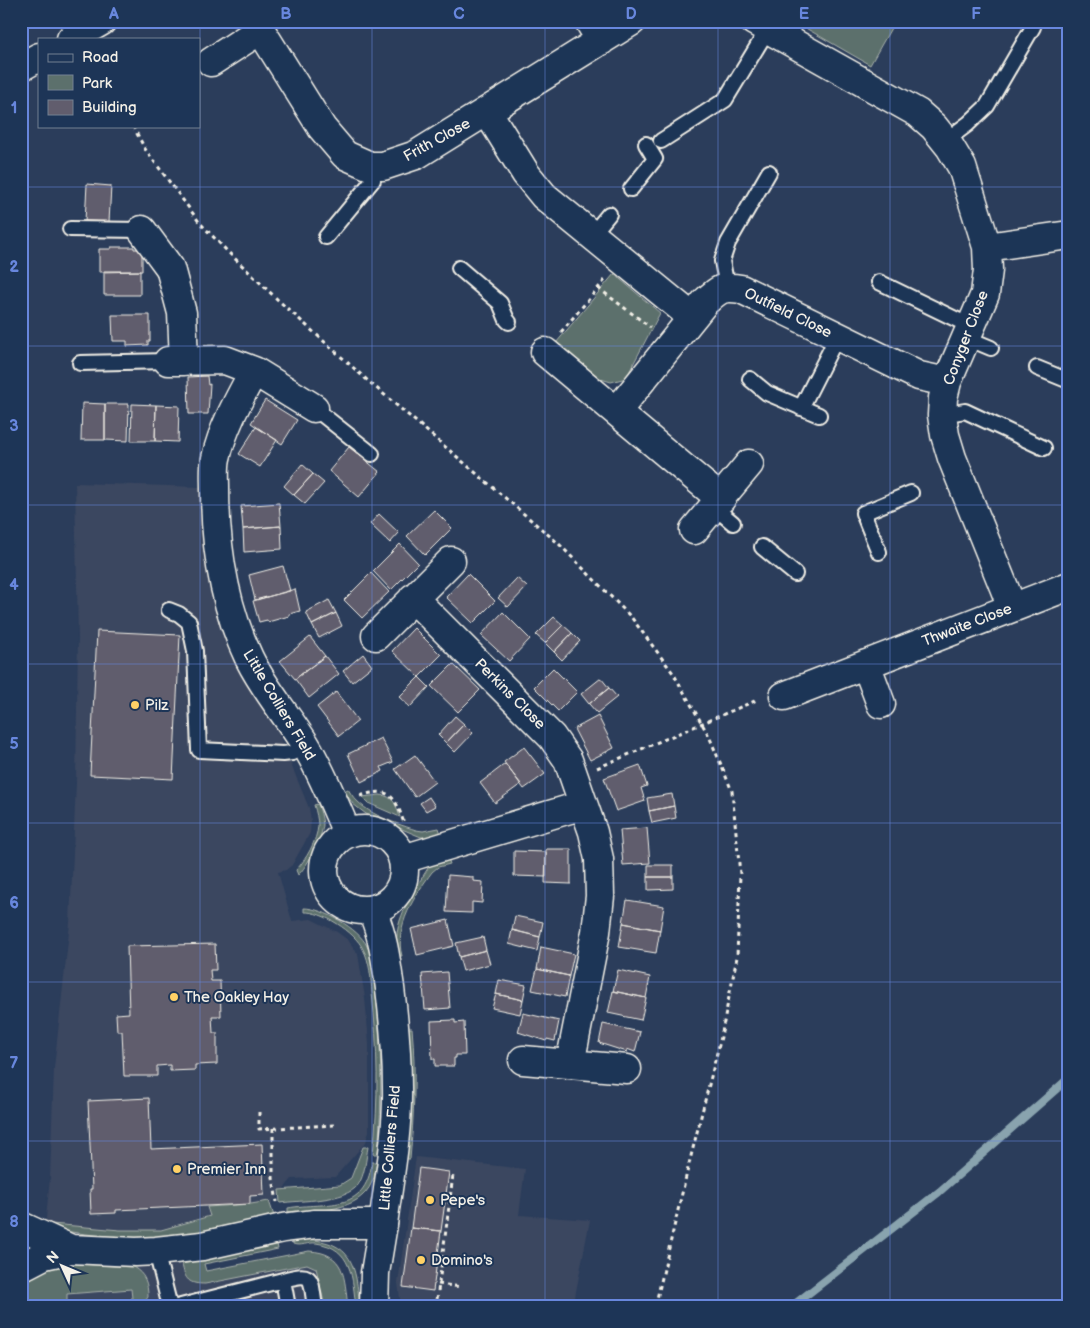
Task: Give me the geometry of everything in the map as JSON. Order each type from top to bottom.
[{"type":"street","points":[[73,38],[102,21]]},
{"type":"street","points":[[595,31],[632,21]]},
{"type":"street","name":"Frith Close","points":[[211,62],[258,25],[322,128],[335,145],[344,155],[356,161],[383,166],[416,155],[488,111],[595,31]]},
{"type":"street","name":"Conyger Close","points":[[776,27],[918,113],[945,140],[962,167],[987,247],[988,270],[977,338],[947,382],[943,398],[942,415],[950,477],[1012,607]]},
{"type":"street","points":[[21,67],[38,58]]},
{"type":"street","points":[[488,111],[535,186],[558,209],[692,317]]},
{"type":"street","points":[[142,230],[170,268],[182,313],[176,361],[224,360],[254,371],[314,408]]},
{"type":"street","points":[[987,247],[1069,235]]},
{"type":"street","name":"Outfield Close","points":[[616,411],[692,317],[716,291],[726,287],[741,289],[919,376],[947,382]]},
{"type":"street","points":[[538,347],[616,411],[722,509]]},
{"type":"street","name":"Little Colliers Field","points":[[254,371],[232,410],[215,459],[215,513],[223,580],[234,625],[250,659],[266,687],[305,744],[328,789],[347,833]]},
{"type":"street","points":[[694,530],[722,509],[749,464]]},
{"type":"street","points":[[376,636],[450,560]]},
{"type":"street","name":"Thwaite Close","points":[[784,696],[1069,586]]},
{"type":"street","name":"Perkins Close","points":[[413,598],[552,737],[568,760],[593,832],[599,859],[600,896],[591,964],[570,1064]]},
{"type":"street","points":[[866,664],[881,704]]},
{"type":"street","points":[[403,859],[583,805]]},
{"type":"street","points":[[368,831],[380,834],[391,840],[399,850],[403,859],[404,875],[401,887],[394,898],[384,906],[372,910],[359,911],[347,907],[337,900],[329,890],[325,879],[324,866],[327,854],[340,838],[347,833],[368,831]]},
{"type":"street","name":"Little Colliers Field","points":[[21,1267],[44,1255],[72,1248],[136,1252],[156,1251],[202,1246],[283,1228],[315,1224],[383,1224],[395,1130],[397,1088],[392,1008],[387,969],[381,932],[372,910]]},
{"type":"street","points":[[522,1060],[627,1069]]},
{"type":"street","points":[[374,1307],[375,1273],[383,1224]]},
{"type":"street","name":"Little Colliers Field","points":[[21,1226],[72,1248]]},
{"type":"lane","points":[[661,141],[725,100],[776,27]]},
{"type":"lane","points":[[945,140],[968,124],[987,106],[1033,27]]},
{"type":"lane","points":[[631,188],[655,159],[646,144]]},
{"type":"lane","points":[[326,237],[373,180],[375,166]]},
{"type":"lane","points":[[726,287],[722,262],[728,242],[769,172]]},
{"type":"lane","points":[[592,236],[609,214]]},
{"type":"lane","points":[[70,229],[142,230]]},
{"type":"lane","points":[[459,268],[500,303],[509,322]]},
{"type":"lane","points":[[879,282],[977,338]]},
{"type":"lane","points":[[801,408],[837,337]]},
{"type":"lane","points":[[80,363],[176,361]]},
{"type":"lane","points":[[1037,368],[1069,381]]},
{"type":"lane","points":[[750,380],[767,393],[819,415]]},
{"type":"lane","points":[[314,408],[372,454]]},
{"type":"lane","points":[[942,415],[965,411],[1044,448]]},
{"type":"lane","points":[[879,552],[863,513],[911,493]]},
{"type":"lane","points":[[762,547],[794,574]]},
{"type":"lane","points":[[169,610],[179,614],[189,622],[195,650],[199,750],[283,754],[292,753],[305,744]]},
{"type":"lane","points":[[156,1251],[170,1307]]},
{"type":"lane","points":[[177,1307],[220,1301],[301,1275],[307,1277],[311,1282],[315,1307]]},
{"type":"lane","points":[[283,1280],[288,1307]]},
{"type":"path","points":[[134,128],[145,149],[200,224],[227,251],[367,380],[558,543],[631,617],[673,673],[701,723],[732,791],[740,874],[736,957],[721,1037],[655,1307]]},
{"type":"path","points":[[538,347],[608,277]]},
{"type":"path","points":[[598,288],[649,326],[652,332]]},
{"type":"path","points":[[574,778],[781,690],[784,696]]},
{"type":"path","points":[[357,797],[365,794],[389,794],[397,802],[404,823]]},
{"type":"path","points":[[259,1112],[259,1129],[334,1125]]},
{"type":"path","points":[[273,1128],[274,1194]]},
{"type":"path","points":[[436,1307],[453,1175]]},
{"type":"path","points":[[438,1284],[461,1287]]},
{"type":"shaded area","points":[[75,483],[200,487],[206,567],[225,639],[250,690],[276,728],[309,808],[311,820],[310,833],[292,865],[286,870],[278,872],[292,921],[311,919],[337,932],[348,940],[358,954],[365,998],[369,1043],[369,1131],[366,1142],[335,1177],[292,1179],[269,1206],[169,1236],[142,1238],[92,1235],[45,1228],[50,1178],[54,1068],[70,923],[76,782],[78,636]]},
{"type":"shaded area","points":[[416,1157],[525,1169],[519,1215],[590,1220],[573,1307],[401,1307],[398,1283]]},
{"type":"shaded area","points":[[309,1251],[322,1252],[336,1259],[342,1267],[348,1307],[38,1307],[60,1263],[143,1267],[182,1264],[203,1260],[206,1271]]},
{"type":"green space","points":[[805,21],[895,21],[870,65],[802,26]]},
{"type":"green space","points":[[614,274],[660,313],[626,378],[611,382],[601,379],[556,343]]},
{"type":"green space","points":[[348,789],[361,804],[378,816],[416,830],[423,831],[439,828],[442,837],[421,837],[366,814],[353,804],[344,791]]},
{"type":"green space","points":[[380,795],[391,799],[396,805],[400,817],[368,803],[362,797]]},
{"type":"green space","points":[[318,804],[323,821],[322,829],[314,851],[298,875],[296,870],[307,855],[316,837],[318,823],[314,805]]},
{"type":"green space","points":[[447,855],[450,864],[438,867],[432,872],[413,901],[403,923],[400,945],[402,956],[399,956],[397,933],[404,910],[428,868],[434,862]]},
{"type":"green space","points":[[304,908],[321,912],[349,927],[363,939],[371,957],[378,1015],[380,1055],[381,1094],[378,1154],[373,1154],[377,1094],[377,1053],[370,971],[367,959],[359,942],[346,930],[320,915],[304,912]]},
{"type":"green space","points":[[408,1028],[412,1028],[414,1094],[410,1159],[406,1159],[411,1085]]},
{"type":"green space","points":[[363,1147],[368,1147],[364,1171],[358,1185],[352,1191],[343,1195],[322,1199],[280,1203],[279,1190],[340,1185],[351,1178]]},
{"type":"green space","points":[[372,1162],[377,1162],[373,1180],[366,1192],[347,1205],[324,1210],[288,1212],[288,1208],[342,1202],[352,1198],[361,1191],[368,1179]]},
{"type":"green space","points":[[269,1201],[274,1216],[174,1236],[129,1238],[93,1235],[45,1228],[40,1223],[120,1230],[161,1230],[210,1216],[207,1207]]},
{"type":"green space","points":[[305,1239],[334,1245],[349,1258],[356,1279],[360,1307],[356,1307],[351,1275],[344,1258],[328,1246],[316,1243],[293,1244],[293,1241]]},
{"type":"green space","points":[[277,1244],[278,1249],[204,1264],[206,1271],[309,1251],[321,1253],[330,1256],[341,1268],[348,1307],[325,1307],[316,1268],[307,1264],[205,1284],[191,1282],[186,1277],[183,1269],[182,1264]]},
{"type":"green space","points":[[60,1263],[133,1267],[145,1279],[148,1297],[142,1304],[133,1307],[131,1289],[67,1294],[67,1307],[21,1307],[21,1282],[33,1273]]},
{"type":"building","points":[[87,184],[111,186],[109,222],[85,221]]},
{"type":"building","points":[[111,247],[142,249],[142,271],[99,272],[99,249],[111,249]]},
{"type":"building","points":[[104,271],[140,271],[140,295],[104,295]]},
{"type":"building","points":[[112,315],[150,315],[150,341],[148,341],[148,345],[127,346],[127,341],[113,341]]},
{"type":"building","points":[[207,376],[208,385],[210,384],[208,414],[189,414],[188,377]]},
{"type":"building","points":[[265,400],[297,420],[282,444],[251,423]]},
{"type":"building","points":[[82,403],[105,404],[105,440],[81,440]]},
{"type":"building","points":[[105,404],[129,404],[128,441],[105,440]]},
{"type":"building","points":[[132,404],[156,405],[155,441],[131,441]]},
{"type":"building","points":[[156,405],[179,406],[178,442],[155,441]]},
{"type":"building","points":[[256,427],[277,440],[260,467],[239,454]]},
{"type":"building","points":[[349,447],[380,472],[359,497],[329,471]]},
{"type":"building","points":[[302,464],[313,474],[294,495],[284,486]]},
{"type":"building","points":[[313,474],[324,483],[305,504],[294,495]]},
{"type":"building","points":[[279,503],[281,526],[243,529],[241,506]]},
{"type":"building","points":[[434,510],[452,528],[425,555],[407,536]]},
{"type":"building","points":[[379,514],[399,533],[390,543],[370,524]]},
{"type":"building","points":[[281,526],[282,549],[244,552],[243,529]]},
{"type":"building","points":[[400,544],[418,563],[391,590],[373,571]]},
{"type":"building","points":[[283,566],[290,591],[255,600],[249,575]]},
{"type":"building","points":[[371,573],[389,592],[362,618],[344,600]]},
{"type":"building","points":[[468,574],[495,601],[473,623],[446,597]]},
{"type":"building","points":[[517,578],[527,587],[508,607],[498,598]]},
{"type":"building","points":[[295,589],[300,611],[268,622],[267,620],[259,622],[253,601]]},
{"type":"building","points":[[329,600],[336,613],[312,625],[306,612]]},
{"type":"building","points":[[503,612],[530,639],[509,661],[481,635]]},
{"type":"building","points":[[336,613],[342,626],[319,638],[312,625]]},
{"type":"building","points":[[554,617],[563,625],[545,643],[536,635]]},
{"type":"building","points":[[563,625],[572,633],[554,652],[545,643]]},
{"type":"building","points":[[414,628],[441,655],[419,677],[392,651]]},
{"type":"building","name":"Pilz","points":[[97,631],[180,635],[173,779],[90,775]]},
{"type":"building","points":[[572,633],[580,641],[562,660],[554,652]]},
{"type":"building","points":[[310,637],[325,656],[295,679],[280,661]]},
{"type":"building","points":[[363,654],[372,666],[352,682],[343,671]]},
{"type":"building","points":[[325,656],[339,674],[309,698],[295,679]]},
{"type":"building","points":[[453,664],[480,690],[458,712],[431,686]]},
{"type":"building","points":[[553,668],[577,692],[558,711],[534,687]]},
{"type":"building","points":[[419,677],[429,687],[410,707],[399,697]]},
{"type":"building","points":[[601,678],[609,688],[589,704],[581,694]]},
{"type":"building","points":[[609,688],[617,697],[597,713],[589,704]]},
{"type":"building","points":[[336,692],[358,721],[339,736],[317,707]]},
{"type":"building","points":[[455,716],[464,724],[446,743],[438,735]]},
{"type":"building","points":[[598,716],[614,748],[590,760],[574,729]]},
{"type":"building","points":[[464,724],[473,733],[455,752],[446,743]]},
{"type":"building","points":[[381,738],[393,762],[381,767],[383,771],[361,782],[348,754]]},
{"type":"building","points":[[524,747],[545,774],[524,789],[504,762]]},
{"type":"building","points":[[415,755],[435,782],[415,797],[395,769]]},
{"type":"building","points":[[505,764],[521,784],[495,803],[480,783]]},
{"type":"building","points":[[640,765],[647,786],[641,788],[645,801],[616,811],[604,778]]},
{"type":"building","points":[[672,794],[674,806],[649,811],[647,798]]},
{"type":"building","points":[[429,797],[435,806],[426,811],[420,803]]},
{"type":"building","points":[[674,806],[676,818],[652,823],[649,811]]},
{"type":"building","points":[[647,828],[650,863],[623,865],[620,830]]},
{"type":"building","points":[[546,849],[571,849],[571,884],[545,883]]},
{"type":"building","points":[[514,851],[546,852],[546,877],[514,876]]},
{"type":"building","points":[[648,865],[673,865],[673,877],[648,877]]},
{"type":"building","points":[[448,875],[473,877],[473,881],[483,882],[482,903],[472,902],[472,913],[446,912]]},
{"type":"building","points":[[648,877],[673,877],[673,889],[648,890]]},
{"type":"building","points":[[627,900],[664,906],[660,930],[623,923]]},
{"type":"building","points":[[515,916],[543,922],[540,937],[512,930]]},
{"type":"building","points":[[448,920],[454,946],[417,955],[411,929]]},
{"type":"building","points":[[623,923],[660,930],[656,953],[619,947]]},
{"type":"building","points":[[512,930],[540,937],[537,951],[509,944]]},
{"type":"building","points":[[483,937],[486,950],[459,957],[456,943]]},
{"type":"building","name":"The Oakley Hay","points":[[215,944],[216,970],[210,970],[211,981],[220,981],[221,1016],[212,1016],[213,1033],[217,1033],[217,1064],[195,1065],[195,1070],[170,1071],[170,1065],[157,1066],[157,1076],[124,1076],[122,1031],[117,1031],[116,1014],[129,1013],[127,946]]},
{"type":"building","points":[[541,947],[574,954],[569,976],[537,969]]},
{"type":"building","points":[[486,950],[490,964],[463,971],[459,957]]},
{"type":"building","points":[[537,969],[569,976],[565,997],[532,990]]},
{"type":"building","points":[[618,970],[650,977],[646,998],[613,991]]},
{"type":"building","points":[[447,972],[450,1008],[425,1010],[422,974]]},
{"type":"building","points":[[499,980],[526,985],[523,1000],[496,994]]},
{"type":"building","points":[[613,991],[646,998],[641,1020],[608,1013]]},
{"type":"building","points":[[496,994],[523,1000],[520,1014],[492,1008]]},
{"type":"building","points":[[523,1013],[559,1021],[555,1041],[547,1039],[546,1041],[518,1032]]},
{"type":"building","points":[[455,1020],[455,1023],[464,1022],[465,1055],[456,1055],[454,1066],[435,1066],[435,1059],[432,1059],[431,1021]]},
{"type":"building","points":[[603,1024],[640,1032],[635,1052],[627,1049],[627,1052],[599,1043]]},
{"type":"building","name":"Premier Inn","points":[[149,1098],[151,1149],[262,1144],[264,1195],[250,1196],[250,1204],[116,1210],[116,1213],[91,1214],[90,1189],[92,1189],[88,1101]]},
{"type":"building","name":"Pepe's","points":[[419,1168],[449,1172],[441,1231],[411,1228]]},
{"type":"building","points":[[411,1228],[441,1231],[433,1291],[403,1287]]},
{"type":"waterway","points":[[791,1307],[939,1192],[1069,1078]]},
{"type":"place","name":"Pilz","points":[[135,705]]},
{"type":"place","name":"The Oakley Hay","points":[[174,997]]},
{"type":"place","name":"Premier Inn","points":[[177,1169]]},
{"type":"place","name":"Pepe's","points":[[430,1200]]},
{"type":"place","name":"Domino's","points":[[421,1260]]}]
